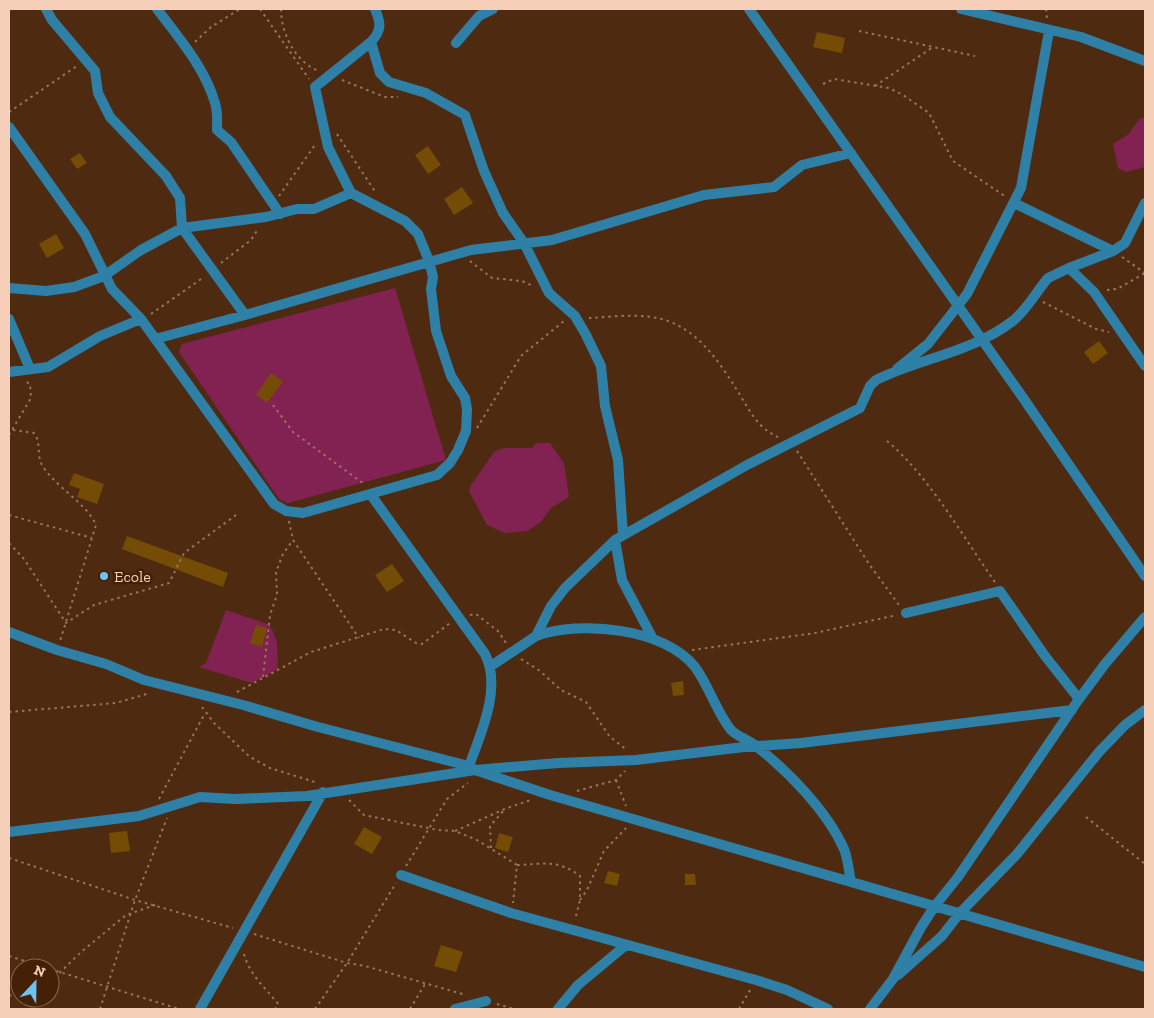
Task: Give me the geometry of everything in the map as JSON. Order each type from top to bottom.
[{"type":"street","points":[[46,9],[52,20],[95,71],[98,93],[110,117],[166,176],[180,198],[182,228],[245,315]]},
{"type":"street","points":[[157,9],[188,49],[216,104],[217,130],[231,142],[280,214]]},
{"type":"street","points":[[9,127],[84,234],[112,289],[141,320],[274,504],[286,511],[303,513],[371,495],[437,474],[450,463],[466,431],[466,398],[451,376],[436,330],[432,289],[433,277],[429,261],[418,234],[405,221],[351,193],[328,147],[315,87],[378,34],[380,28],[375,9]]},
{"type":"street","points":[[456,43],[477,12],[493,9]]},
{"type":"street","points":[[749,9],[982,339],[1145,576]]},
{"type":"street","points":[[961,9],[1081,37],[1145,61]]},
{"type":"street","points":[[891,374],[928,344],[966,294],[1021,188],[1027,165],[1049,31]]},
{"type":"street","points":[[370,42],[380,73],[389,82],[426,93],[465,115],[484,171],[503,214],[524,243],[550,293],[574,315],[601,366],[605,406],[618,460],[619,538],[622,580],[654,639]]},
{"type":"street","points":[[155,339],[459,253],[552,240],[704,195],[774,187],[802,165],[851,153]]},
{"type":"street","points":[[9,288],[46,290],[74,287],[104,276],[141,250],[182,228],[280,214],[297,209],[314,208],[328,204],[351,193]]},
{"type":"street","points":[[1014,203],[1113,251]]},
{"type":"street","points":[[536,636],[564,588],[619,538],[747,465],[860,408],[870,386],[876,380],[982,339],[1015,319],[1048,278],[1113,251],[1124,243],[1145,203]]},
{"type":"street","points":[[1069,268],[1094,292],[1125,334],[1145,366]]},
{"type":"street","points":[[9,319],[30,370]]},
{"type":"street","points":[[10,372],[48,367],[100,336],[141,320]]},
{"type":"street","points":[[371,495],[458,616],[491,666],[489,706],[472,768]]},
{"type":"street","points":[[906,613],[1000,591],[1045,656],[1079,699]]},
{"type":"street","points":[[883,1009],[871,1007],[893,979],[934,907],[958,877],[1079,699],[1105,664],[1145,617]]},
{"type":"street","points":[[491,666],[536,636],[560,630],[612,630],[654,639],[677,652],[694,666],[731,730],[756,746],[814,801],[845,850],[851,882]]},
{"type":"street","points":[[9,632],[57,650],[106,664],[144,680],[472,768],[628,817],[1145,968]]},
{"type":"street","points":[[9,832],[139,816],[200,798],[235,799],[306,796],[323,792],[433,778],[472,768],[636,760],[756,746],[801,743],[1072,710]]},
{"type":"street","points":[[893,979],[942,936],[959,914],[1023,846],[1099,752],[1125,725],[1145,710]]},
{"type":"street","points":[[200,1009],[323,792]]},
{"type":"street","points":[[401,875],[512,913],[756,980],[787,990],[828,1009]]},
{"type":"street","points":[[558,1009],[578,985],[626,945]]},
{"type":"street","points":[[455,1009],[486,1001]]},
{"type":"path","points":[[188,49],[211,27],[240,9]]},
{"type":"path","points":[[260,9],[315,87]]},
{"type":"path","points":[[859,31],[975,56]]},
{"type":"path","points":[[875,86],[933,47]]},
{"type":"path","points":[[9,112],[87,60]]},
{"type":"path","points":[[823,84],[834,79],[889,88],[903,95],[929,113],[953,161],[1014,203]]},
{"type":"path","points":[[334,128],[379,197]]},
{"type":"path","points":[[1094,292],[1117,289],[1145,273],[1113,251]]},
{"type":"path","points":[[459,253],[492,278],[522,281],[550,293]]},
{"type":"path","points":[[1032,296],[1096,329],[1125,334]]},
{"type":"path","points":[[475,433],[497,392],[521,356],[574,315],[650,316],[674,323],[688,331],[721,366],[754,419],[767,432],[792,443],[869,564],[906,613],[815,633],[677,652]]},
{"type":"path","points":[[9,435],[31,398],[30,384],[10,372]]},
{"type":"path","points":[[273,405],[293,432],[316,451],[363,482],[371,495]]},
{"type":"path","points":[[13,430],[34,433],[38,438],[41,462],[75,502],[92,517],[96,525],[57,650]]},
{"type":"path","points":[[887,442],[909,461],[927,484],[1000,591]]},
{"type":"path","points":[[286,511],[293,540],[359,638]]},
{"type":"path","points":[[9,515],[92,538]]},
{"type":"path","points":[[66,623],[94,605],[169,583],[184,553],[236,515]]},
{"type":"path","points":[[262,677],[270,615],[277,596],[276,572],[283,554],[293,540]]},
{"type":"path","points":[[9,543],[24,559],[66,623]]},
{"type":"path","points":[[222,700],[311,652],[384,629],[396,630],[416,643],[422,644],[458,616],[476,614],[498,631],[512,653],[540,671],[561,690],[586,702],[610,737],[636,760]]},
{"type":"path","points":[[9,712],[116,703],[152,692]]},
{"type":"path","points":[[197,694],[204,713],[250,757],[270,768],[339,790],[364,815],[438,830],[455,831],[492,848],[517,865],[547,862],[574,872],[580,876],[580,900],[578,913],[568,929]]},
{"type":"path","points":[[155,805],[204,713]]},
{"type":"path","points":[[580,900],[587,890],[604,851],[624,832],[628,817],[622,791],[616,780]]},
{"type":"path","points":[[100,1009],[135,900],[171,806]]},
{"type":"path","points":[[492,848],[490,826],[507,808]]},
{"type":"path","points":[[1086,816],[1145,864]]},
{"type":"path","points":[[9,858],[135,900],[347,963],[469,996]]},
{"type":"path","points":[[512,913],[517,865]]},
{"type":"path","points":[[155,905],[131,912],[81,952],[61,973],[180,1009]]},
{"type":"path","points":[[739,1009],[756,980]]},
{"type":"path","points":[[410,1009],[426,984]]},
{"type":"path","points":[[486,1001],[514,1009]]},
{"type":"shaded area","points":[[1145,118],[1145,167],[1126,172],[1118,168],[1113,144],[1129,134],[1139,119]]},
{"type":"shaded area","points":[[395,288],[446,460],[288,503],[279,499],[179,352],[182,344]]},
{"type":"shaded area","points":[[536,443],[550,443],[564,463],[569,497],[551,508],[541,522],[527,531],[505,533],[487,525],[469,491],[471,485],[494,452],[504,448],[532,448]]},
{"type":"shaded area","points":[[226,610],[270,625],[277,642],[278,669],[252,683],[199,667],[206,663]]},
{"type":"building","points":[[817,32],[845,38],[842,53],[813,47]]},
{"type":"building","points":[[428,146],[441,165],[428,174],[415,155]]},
{"type":"building","points":[[80,153],[87,163],[77,169],[70,159]]},
{"type":"building","points":[[462,187],[473,203],[454,215],[444,199]]},
{"type":"building","points":[[56,234],[64,248],[47,258],[39,244]]},
{"type":"building","points":[[1099,341],[1108,353],[1093,364],[1084,352]]},
{"type":"building","points":[[271,373],[283,381],[267,403],[256,395]]},
{"type":"building","points":[[74,473],[104,484],[97,504],[77,497],[80,489],[69,485]]},
{"type":"building","points":[[127,536],[228,573],[223,587],[122,549]]},
{"type":"building","points":[[392,564],[404,581],[387,592],[375,575]]},
{"type":"building","points":[[256,625],[267,628],[262,647],[250,643]]},
{"type":"building","points":[[683,681],[684,695],[673,696],[671,683]]},
{"type":"building","points":[[364,827],[382,837],[372,854],[354,844]]},
{"type":"building","points":[[127,831],[130,851],[111,853],[109,833]]},
{"type":"building","points":[[499,833],[513,837],[508,852],[495,848]]},
{"type":"building","points":[[608,871],[620,874],[617,886],[604,883]]},
{"type":"building","points":[[685,874],[695,874],[696,885],[685,885]]},
{"type":"building","points":[[441,945],[463,952],[456,972],[434,966]]},
{"type":"place","name":"Ecole","points":[[104,576]]}]
